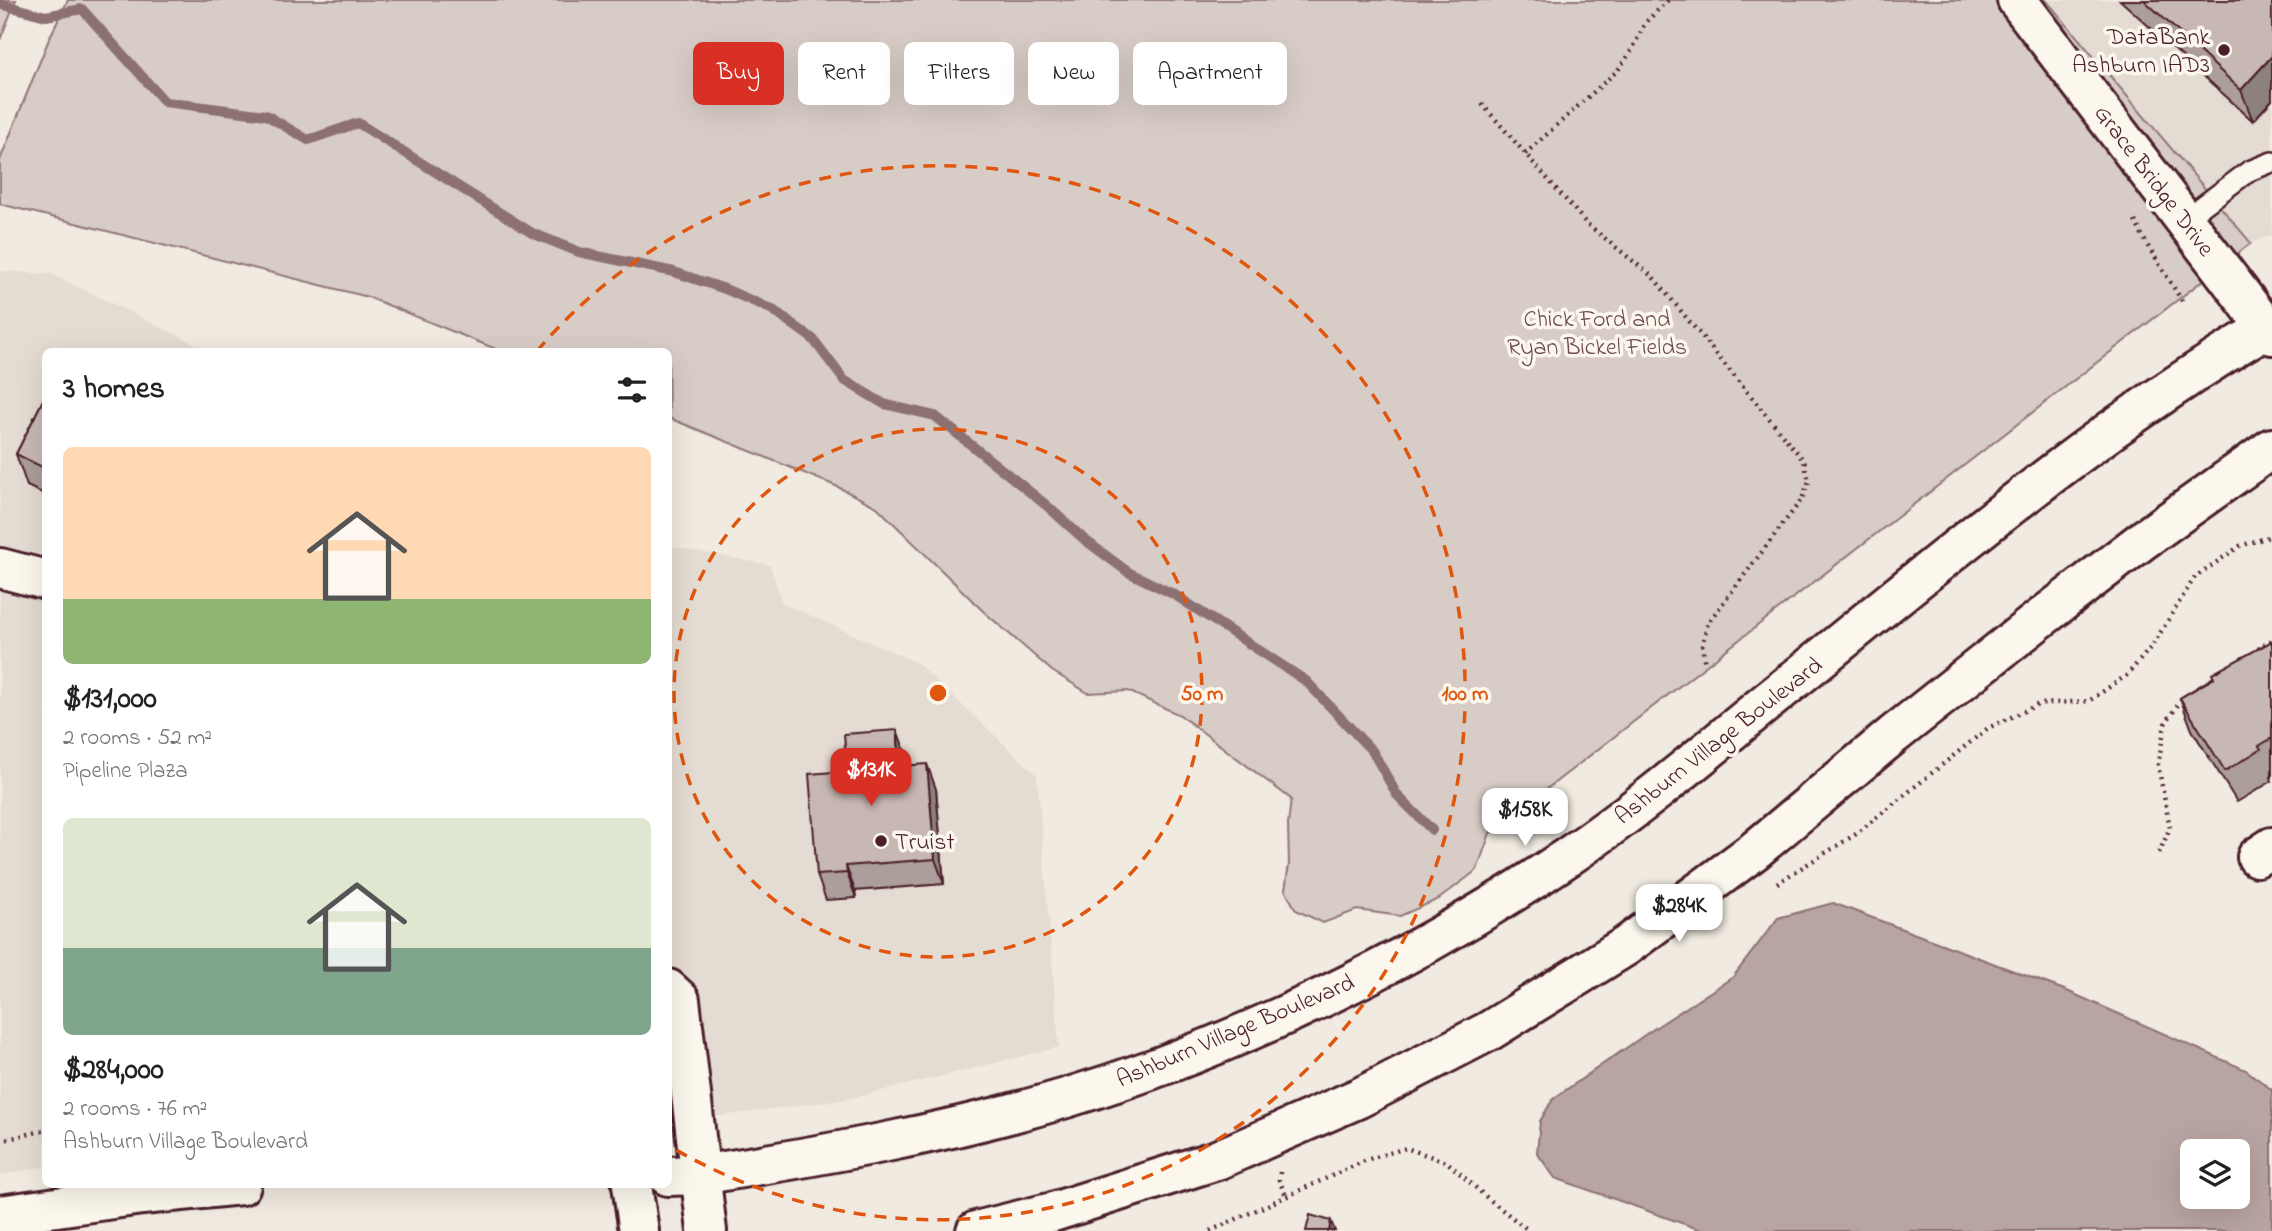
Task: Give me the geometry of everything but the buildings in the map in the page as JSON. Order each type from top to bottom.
[{"type":"main road","name":"Grace Bridge Drive","points":[[2017,0],[2271,329]]},
{"type":"main road","name":"Ashburn Village Boulevard","points":[[684,1175],[929,1134],[1069,1097],[1188,1055],[1390,964],[1566,858],[1631,811],[1995,519],[2094,443],[2144,406],[2271,329]]},
{"type":"main road","points":[[976,1231],[1054,1212],[1217,1160],[1359,1098],[1489,1031],[1626,946],[1754,851],[1893,734],[2025,631],[2143,540],[2272,448]]},
{"type":"main road","points":[[0,568],[42,579]]},
{"type":"main road","points":[[672,993],[680,1000],[684,1175],[707,1231]]},
{"type":"main road","points":[[0,1215],[212,1188]]},
{"type":"main road","points":[[632,1188],[639,1231]]},
{"type":"lane","points":[[2185,219],[2249,171],[2272,162]]},
{"type":"path","points":[[1525,154],[1618,70],[1645,23],[1668,0]]},
{"type":"path","points":[[1482,104],[1587,224],[1653,276],[1804,461],[1808,481],[1802,499],[1707,624],[1702,645],[1705,665]]},
{"type":"path","points":[[2253,653],[2272,640]]},
{"type":"path","points":[[2159,853],[2170,828],[2158,765],[2165,724],[2181,698],[2190,693]]},
{"type":"path","points":[[0,1141],[42,1131]]},
{"type":"path","points":[[1210,1231],[1369,1159],[1406,1148],[1447,1162],[1529,1231]]},
{"type":"shaded area","points":[[2046,0],[2272,0],[2272,235],[2251,243]]},
{"type":"shaded area","points":[[0,271],[51,274],[204,348],[42,348],[42,1167],[0,1176]]},
{"type":"shaded area","points":[[672,547],[770,565],[782,603],[917,663],[1037,775],[1059,1047],[852,1098],[672,1123]]},
{"type":"shaded area","points":[[1833,903],[2067,991],[2246,1070],[2272,1090],[2272,1231],[1704,1231],[1555,1178],[1537,1153],[1540,1121],[1553,1099],[1733,977],[1778,918]]},
{"type":"green space","points":[[0,0],[16,0],[0,40]]},
{"type":"green space","name":"Chick Ford and Ryan Bickel Fields","points":[[68,0],[2046,0],[2251,243],[1490,833],[1477,870],[1439,899],[1400,916],[1357,910],[1323,923],[1296,910],[1285,890],[1289,864],[1288,825],[1291,799],[1180,715],[1128,691],[1088,693],[1052,671],[983,611],[877,507],[836,486],[672,419],[672,348],[493,348],[368,297],[0,204],[0,160],[49,39]]},
{"type":"waterway","points":[[0,4],[46,16],[82,9],[165,102],[266,115],[308,140],[358,123],[532,233],[579,252],[674,272],[725,289],[773,310],[813,339],[844,380],[884,404],[935,416],[1046,505],[1085,540],[1128,572],[1175,595],[1306,681],[1373,752],[1397,795],[1432,830]]},
{"type":"place","name":"DataBank Ashburn IAD3","points":[[2224,50]]},
{"type":"place","name":"Truist","points":[[881,841]]}]
